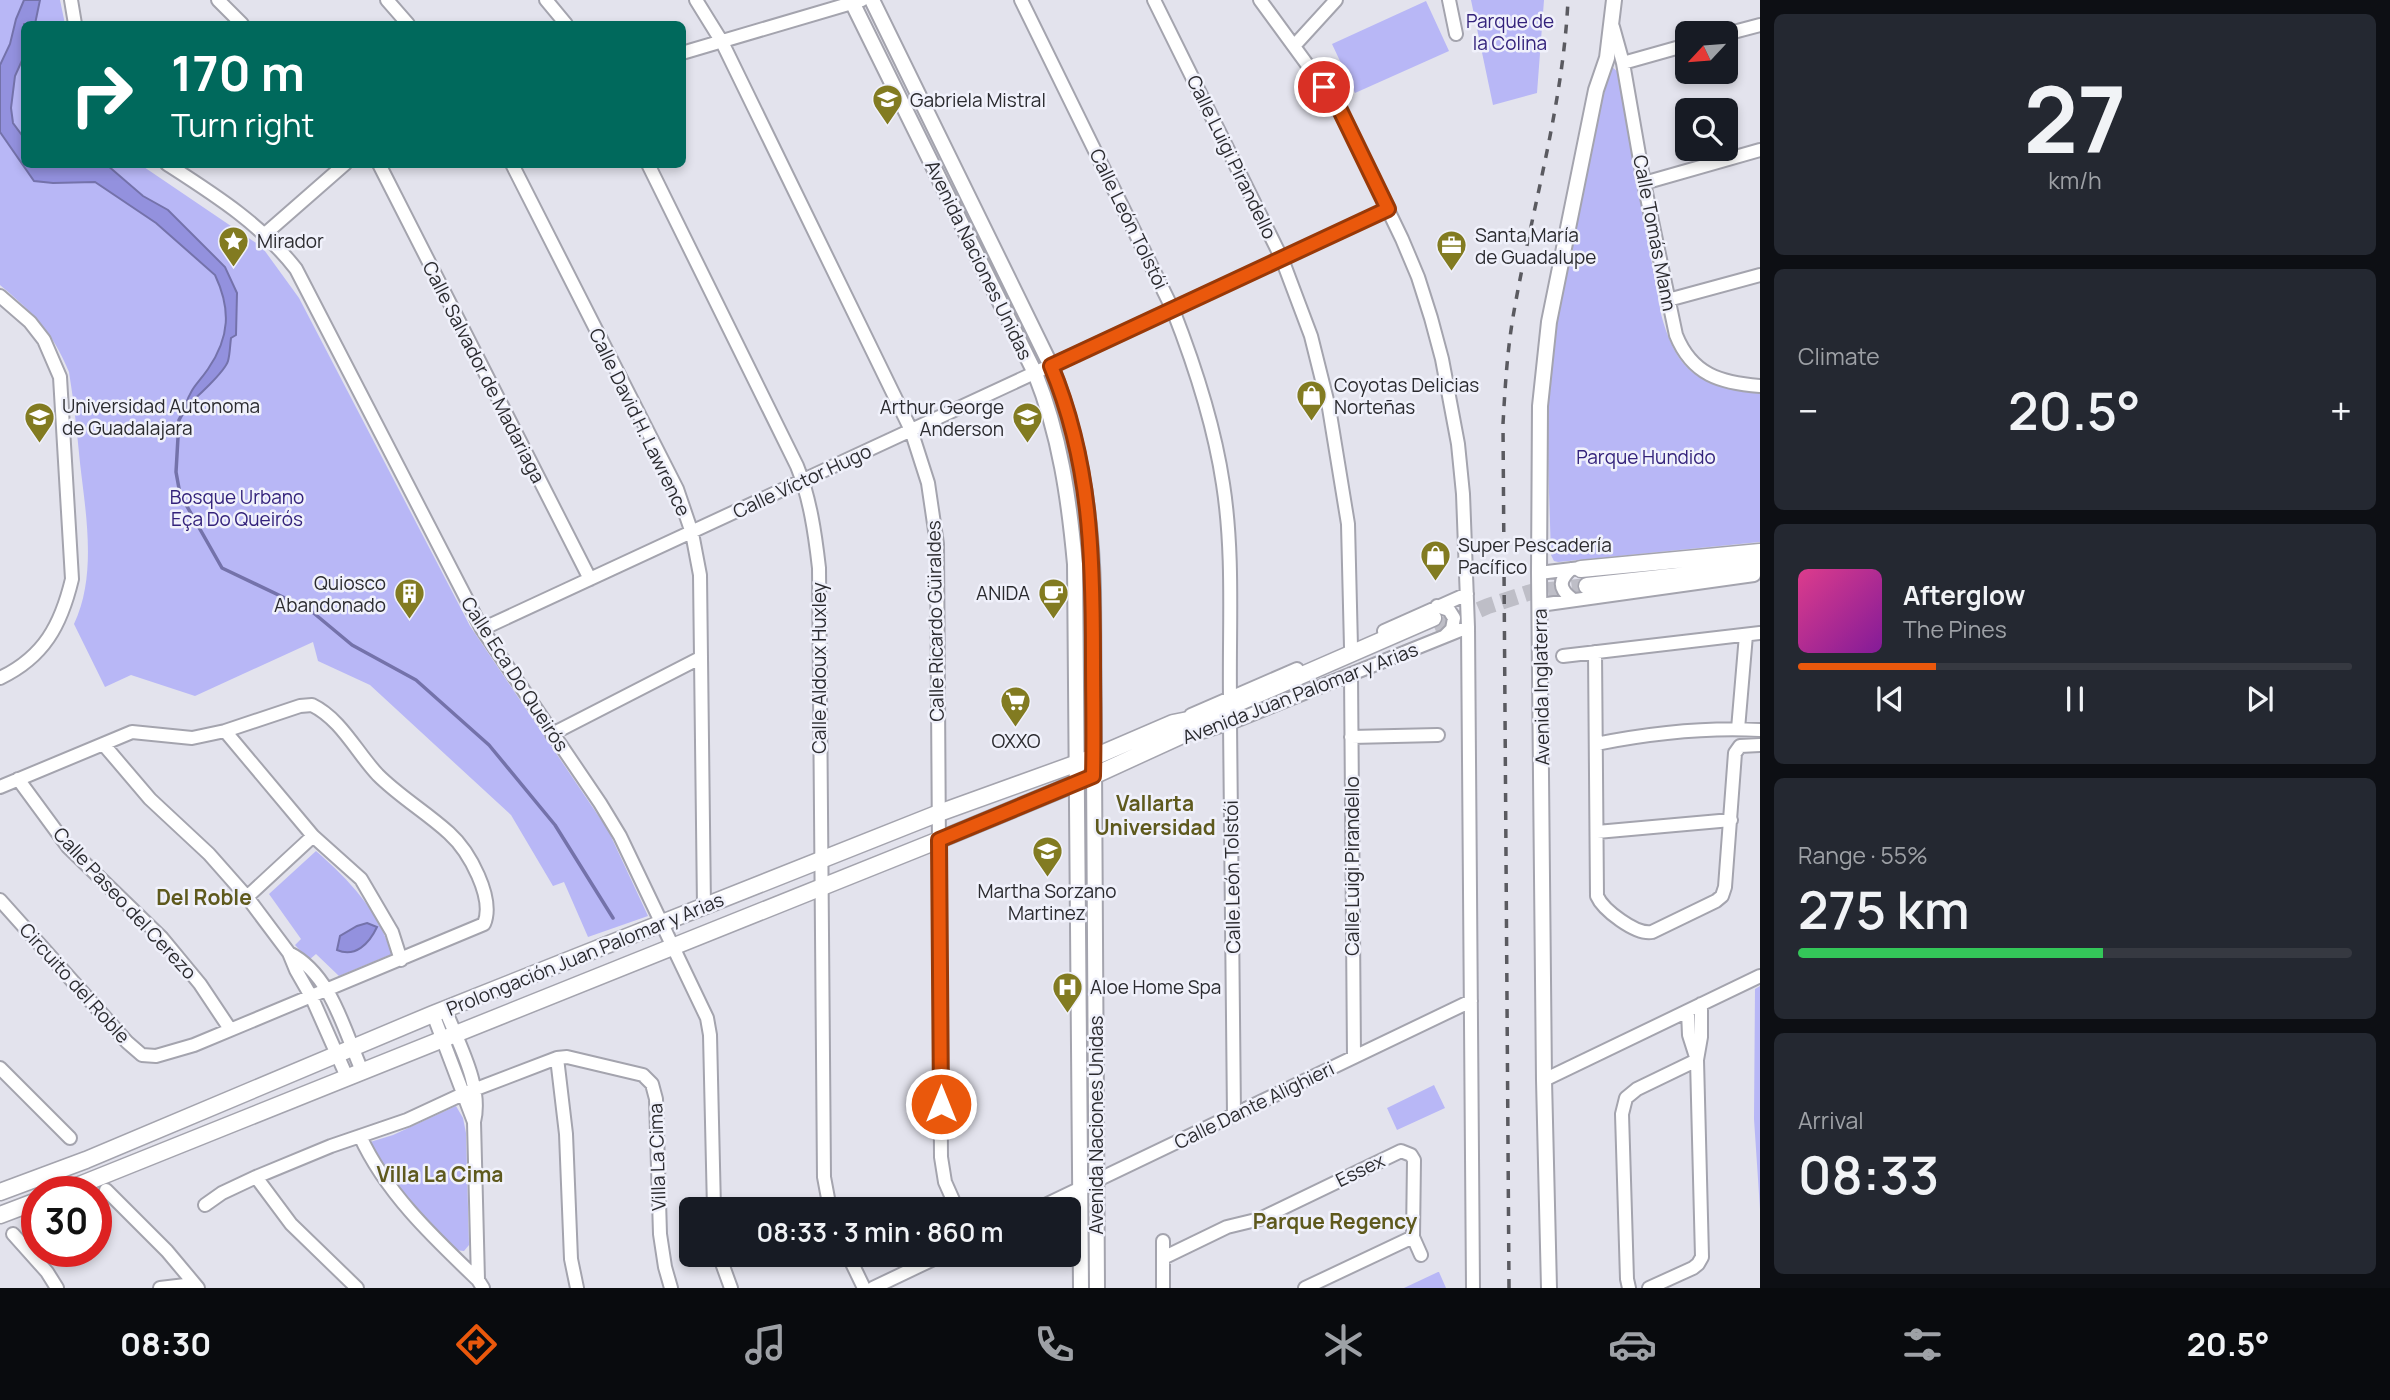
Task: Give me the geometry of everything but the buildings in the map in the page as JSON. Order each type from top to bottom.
[{"type":"main road","points":[[1576,569],[1760,550]]},
{"type":"main road","points":[[1587,586],[1760,568]]},
{"type":"main road","name":"Avenida Juan Palomar y Arias","points":[[1174,723],[1208,716],[1437,623]]},
{"type":"main road","name":"Avenida Juan Palomar y Arias","points":[[1167,743],[1437,623]]},
{"type":"main road","name":"Prolongación Juan Palomar y Arias","points":[[0,1192],[86,1160],[344,1050],[704,906],[939,813],[1094,757],[1174,723]]},
{"type":"main road","name":"Prolongación Juan Palomar y Arias","points":[[102,1176],[939,840],[1167,743]]},
{"type":"main road","points":[[0,1215],[21,1207]]},
{"type":"street","points":[[71,0],[74,21]]},
{"type":"street","points":[[218,0],[239,21]]},
{"type":"street","points":[[387,0],[405,21]]},
{"type":"street","points":[[545,0],[563,21]]},
{"type":"street","name":"Calle Ricardo Güiraldes","points":[[696,0],[722,42],[912,430],[928,483],[937,544],[941,1157],[945,1182],[952,1197]]},
{"type":"street","name":"Avenida Naciones Unidas","points":[[872,0],[1051,366],[1073,429],[1090,519],[1093,589],[1097,1288]]},
{"type":"street","name":"Calle León Tolstói","points":[[1021,0],[1173,310],[1193,360],[1211,423],[1223,484],[1229,551],[1230,697]]},
{"type":"street","name":"Calle Luigi Pirandello","points":[[1154,0],[1282,259],[1311,336],[1334,432],[1348,524],[1350,647]]},
{"type":"street","points":[[1260,0],[1339,108],[1388,209],[1418,277],[1442,359],[1458,444],[1463,494],[1468,627],[1474,1288]]},
{"type":"street","points":[[1294,46],[1336,0]]},
{"type":"street","points":[[1449,0],[1456,34]]},
{"type":"street","name":"Avenida Inglaterra","points":[[1549,1288],[1539,573],[1539,446],[1543,363],[1596,90],[1607,58],[1613,27],[1612,0]]},
{"type":"street","name":"Avenida Inglaterra","points":[[1596,90],[1595,74],[1612,0]]},
{"type":"street","points":[[686,52],[855,1]]},
{"type":"street","name":"Avenida Naciones Unidas","points":[[855,1],[1035,373],[1060,452],[1075,564],[1081,1288]]},
{"type":"street","points":[[1738,30],[1760,24]]},
{"type":"street","name":"Calle Tomás Mann","points":[[1613,27],[1623,63],[1644,184],[1679,344],[1695,364],[1724,382],[1760,386]]},
{"type":"street","points":[[1623,63],[1675,48]]},
{"type":"street","points":[[1644,184],[1760,150]]},
{"type":"street","name":"Calle Eca Do Queirós","points":[[173,168],[225,201],[265,234],[296,269],[482,629],[610,819],[702,1002],[709,1026],[714,1197]]},
{"type":"street","points":[[265,234],[340,168]]},
{"type":"street","name":"Calle Salvador de Madariaga","points":[[381,168],[590,579]]},
{"type":"street","name":"Calle David H. Lawrence","points":[[514,168],[677,489],[692,533],[699,575],[704,906]]},
{"type":"street","name":"Calle Aldoux Huxley","points":[[650,168],[803,480],[813,527],[818,568],[824,1177],[828,1197]]},
{"type":"street","name":"Calle Víctor Hugo","points":[[482,629],[1388,209]]},
{"type":"street","points":[[1668,300],[1760,275]]},
{"type":"street","points":[[0,296],[30,322],[44,340],[60,377],[72,579],[65,609],[52,634],[36,654],[0,678]]},
{"type":"street","points":[[1539,573],[1576,569]]},
{"type":"street","points":[[1572,599],[1564,593],[1561,582],[1563,577],[1576,569]]},
{"type":"street","points":[[1540,605],[1760,574]]},
{"type":"street","name":"Avenida Juan Palomar y Arias","points":[[1167,743],[1230,723],[1351,674],[1437,623],[1467,594]]},
{"type":"street","name":"Avenida Juan Palomar y Arias","points":[[1174,723],[1350,647],[1437,623],[1468,627]]},
{"type":"street","points":[[1563,656],[1760,633]]},
{"type":"street","points":[[1738,729],[1746,635]]},
{"type":"street","points":[[1595,652],[1597,896],[1606,910],[1646,933],[1722,896],[1735,753],[1740,746],[1760,746]]},
{"type":"street","points":[[552,734],[699,658]]},
{"type":"street","name":"Calle Luigi Pirandello","points":[[1351,674],[1354,1057]]},
{"type":"street","name":"Circuito del Roble","points":[[0,787],[132,732],[192,738],[225,731],[300,706],[312,705],[330,717],[397,794],[450,834],[476,872],[488,906],[488,916],[484,924],[401,960],[156,1056],[142,1055],[127,1042],[0,900]]},
{"type":"street","name":"Calle León Tolstói","points":[[1230,723],[1234,1115]]},
{"type":"street","points":[[1596,744],[1654,733],[1760,730]]},
{"type":"street","points":[[225,731],[313,836],[361,879],[392,932],[401,960]]},
{"type":"street","points":[[1351,737],[1438,735]]},
{"type":"street","points":[[104,745],[150,799],[209,854],[247,897],[289,953],[296,970],[344,1050]]},
{"type":"street","name":"Calle Paseo del Cerezo","points":[[18,779],[68,847],[162,938],[200,984],[230,1029]]},
{"type":"street","points":[[1597,832],[1731,820]]},
{"type":"street","points":[[247,897],[313,836]]},
{"type":"street","points":[[289,953],[299,958],[327,989],[344,1050],[354,1074]]},
{"type":"street","points":[[1544,1080],[1760,976]]},
{"type":"street","name":"Calle Dante Alighieri","points":[[1062,1197],[1471,1001]]},
{"type":"street","points":[[1650,1288],[1693,1268],[1702,1257],[1698,1060],[1701,1004]]},
{"type":"street","points":[[1688,1011],[1689,1035],[1698,1060]]},
{"type":"street","points":[[439,1012],[470,1091],[474,1122],[481,1284]]},
{"type":"street","points":[[557,1058],[566,1134],[571,1259],[576,1288]]},
{"type":"street","name":"Villa La Cima","points":[[205,1205],[222,1193],[256,1177],[407,1120],[470,1091],[557,1058],[567,1058],[636,1073],[652,1084],[656,1110],[661,1250],[671,1288]]},
{"type":"street","points":[[1629,1288],[1622,1114],[1626,1098],[1637,1089],[1698,1060]]},
{"type":"street","points":[[0,1068],[70,1138]]},
{"type":"street","points":[[360,1136],[373,1162],[403,1202],[481,1284]]},
{"type":"street","name":"Essex","points":[[1163,1258],[1227,1227],[1260,1219],[1397,1152],[1406,1152],[1414,1160],[1413,1237]]},
{"type":"street","points":[[256,1177],[291,1224],[357,1288]]},
{"type":"street","points":[[112,1197],[167,1251],[196,1286]]},
{"type":"street","points":[[13,1234],[47,1272],[57,1288]]},
{"type":"street","points":[[1305,1288],[1413,1237],[1421,1255]]},
{"type":"street","points":[[1163,1241],[1163,1288]]},
{"type":"street","points":[[723,1267],[731,1288]]},
{"type":"street","points":[[854,1267],[864,1288]]},
{"type":"street","points":[[873,1288],[917,1267]]},
{"type":"street","points":[[160,1288],[196,1286]]},
{"type":"green space","name":"Bosque Urbano Eça Do Queirós","points":[[0,0],[60,0],[64,21],[21,21],[21,168],[145,168],[262,247],[299,298],[470,626],[608,830],[648,916],[588,937],[564,882],[553,886],[511,815],[370,685],[318,661],[313,642],[195,696],[131,675],[105,687],[74,624],[85,585],[88,545],[69,372],[49,334],[22,304],[0,285]]},
{"type":"green space","name":"Parque de la Colina","points":[[1471,0],[1544,0],[1537,93],[1493,105]]},
{"type":"green space","points":[[1426,1],[1449,51],[1355,93],[1332,44]]},
{"type":"green space","name":"Parque Hundido","points":[[1612,67],[1618,72],[1661,314],[1667,334],[1675,351],[1694,374],[1722,386],[1760,392],[1760,542],[1558,562],[1554,561],[1551,555],[1549,499],[1548,415],[1552,359],[1572,233],[1607,70]]},
{"type":"green space","points":[[316,851],[361,897],[379,923],[392,954],[339,976],[316,954],[309,960],[295,945],[301,939],[269,894]]},
{"type":"green space","points":[[1760,986],[1760,1209],[1754,1119],[1755,989]]},
{"type":"green space","points":[[1434,1085],[1445,1108],[1397,1130],[1387,1108]]},
{"type":"green space","points":[[456,1106],[463,1118],[466,1133],[469,1245],[464,1251],[455,1250],[419,1212],[367,1143],[393,1135]]},
{"type":"green space","points":[[1438,1272],[1446,1288],[1404,1288]]},
{"type":"shaded area","points":[[24,0],[40,0],[36,21],[21,21],[21,63],[15,76],[11,108],[13,123],[21,134],[21,162],[0,132],[0,65],[10,44]]},
{"type":"shaded area","points":[[25,168],[110,168],[143,196],[168,210],[225,267],[237,293],[236,335],[231,338],[228,361],[221,371],[185,406],[192,390],[221,346],[224,334],[226,311],[215,275],[156,223],[95,182],[34,181]]},
{"type":"shaded area","points":[[367,923],[377,927],[366,944],[355,951],[337,950],[340,936]]},
{"type":"waterway","points":[[188,403],[179,420],[176,472],[180,494],[222,568],[310,610],[352,645],[416,680],[489,745],[555,825],[613,918]]},
{"type":"tunnel","points":[[1435,629],[1488,606],[1531,592],[1587,586]]},
{"type":"railway","points":[[1509,1288],[1503,424],[1511,330],[1560,80],[1568,0]]},
{"type":"place","name":"Gabriela Mistral","points":[[887,127]]},
{"type":"place","name":"Mirador","points":[[234,268]]},
{"type":"place","name":"Santa María de Guadalupe","points":[[1452,273]]},
{"type":"place","name":"Coyotas Delicias Norteñas","points":[[1311,423]]},
{"type":"place","name":"Universidad Autonoma de Guadalajara","points":[[39,444]]},
{"type":"place","name":"Arthur George Anderson","points":[[1027,445]]},
{"type":"place","name":"Super Pescadería Pacífico","points":[[1435,583]]},
{"type":"place","name":"ANIDA","points":[[1053,620]]},
{"type":"place","name":"Quiosco Abandonado","points":[[409,621]]},
{"type":"place","name":"OXXO","points":[[1016,729]]},
{"type":"place","name":"Martha Sorzano Martinez","points":[[1047,879]]},
{"type":"place","name":"Aloe Home Spa","points":[[1067,1014]]},
{"type":"district","name":"Vallarta Universidad","points":[[1155,816]]},
{"type":"district","name":"Del Roble","points":[[204,898]]},
{"type":"district","name":"Villa La Cima","points":[[440,1175]]},
{"type":"district","name":"Parque Regency","points":[[1335,1222]]},
{"type":"route","points":[[941,1104],[939,840],[1093,776],[1093,589],[1090,519],[1073,429],[1051,366],[1388,209],[1339,108],[1324,87]]}]
